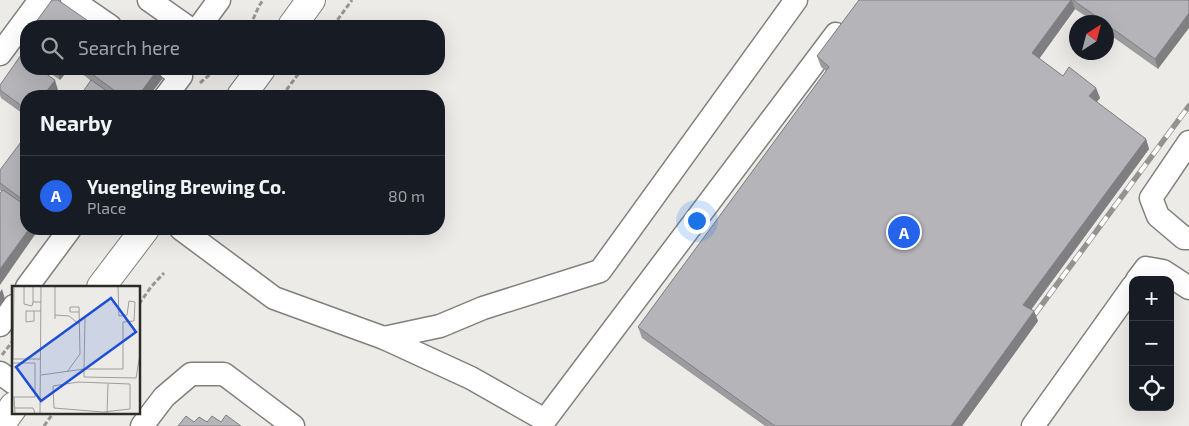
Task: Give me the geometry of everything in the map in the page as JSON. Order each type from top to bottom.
[{"type":"main road","points":[[296,20],[311,0]]},
{"type":"main road","points":[[102,286],[140,235]]},
{"type":"main road","points":[[0,425],[12,409]]},
{"type":"street","points":[[25,20],[40,0]]},
{"type":"street","points":[[72,0],[101,20]]},
{"type":"street","points":[[149,0],[177,20]]},
{"type":"street","points":[[204,20],[219,0]]},
{"type":"street","points":[[776,0],[778,24]]},
{"type":"street","points":[[384,338],[440,326],[483,308],[600,271],[796,0]]},
{"type":"street","points":[[189,235],[274,298],[384,338],[472,378],[546,424],[850,15]]},
{"type":"street","points":[[0,54],[20,27]]},
{"type":"street","points":[[171,90],[183,77]]},
{"type":"street","points":[[1189,142],[1151,198],[1158,216],[1184,238],[1189,238]]},
{"type":"street","points":[[28,286],[66,235]]},
{"type":"street","points":[[1140,276],[1146,268],[1163,271],[1171,276]]},
{"type":"street","points":[[1174,278],[1189,288]]},
{"type":"street","points":[[1033,426],[1129,292]]},
{"type":"street","points":[[0,325],[12,309]]},
{"type":"street","points":[[0,373],[12,382]]},
{"type":"street","points":[[142,426],[164,397],[191,374],[224,374],[294,426]]},
{"type":"path","points":[[253,20],[263,0]]},
{"type":"path","points":[[337,20],[352,0]]},
{"type":"path","points":[[183,77],[202,80],[209,75]]},
{"type":"path","points":[[286,90],[298,75]]},
{"type":"path","points":[[140,303],[164,273]]},
{"type":"path","points":[[0,357],[12,342]]},
{"type":"path","points":[[44,426],[53,414]]},
{"type":"building","points":[[52,0],[58,0],[87,20],[37,20]]},
{"type":"building","points":[[859,0],[1071,0],[1032,53],[1063,76],[1069,67],[1096,88],[1089,96],[1146,139],[1023,305],[1034,311],[951,426],[775,426],[638,327],[829,67],[817,56]]},
{"type":"building","points":[[1073,0],[1189,0],[1189,13],[1155,59],[1114,30],[1114,15],[1094,15]]},
{"type":"building","points":[[20,56],[20,75],[48,75],[55,80],[48,90],[20,90],[20,105],[0,90],[0,85]]},
{"type":"building","points":[[93,75],[154,75],[142,90],[114,90]]},
{"type":"building","points":[[91,80],[105,90],[84,90]]},
{"type":"building","points":[[20,143],[20,198],[0,183],[0,170]]},
{"type":"building","points":[[3,190],[20,202],[20,235],[25,235],[0,269],[0,193]]},
{"type":"building","points":[[226,415],[241,426],[178,426],[186,416],[194,422],[199,417],[207,422],[212,416],[221,422]]},
{"type":"railway","points":[[1035,314],[1189,106]]},
{"type":"place","name":"Yuengling Brewing Co.","points":[[904,232]]}]
